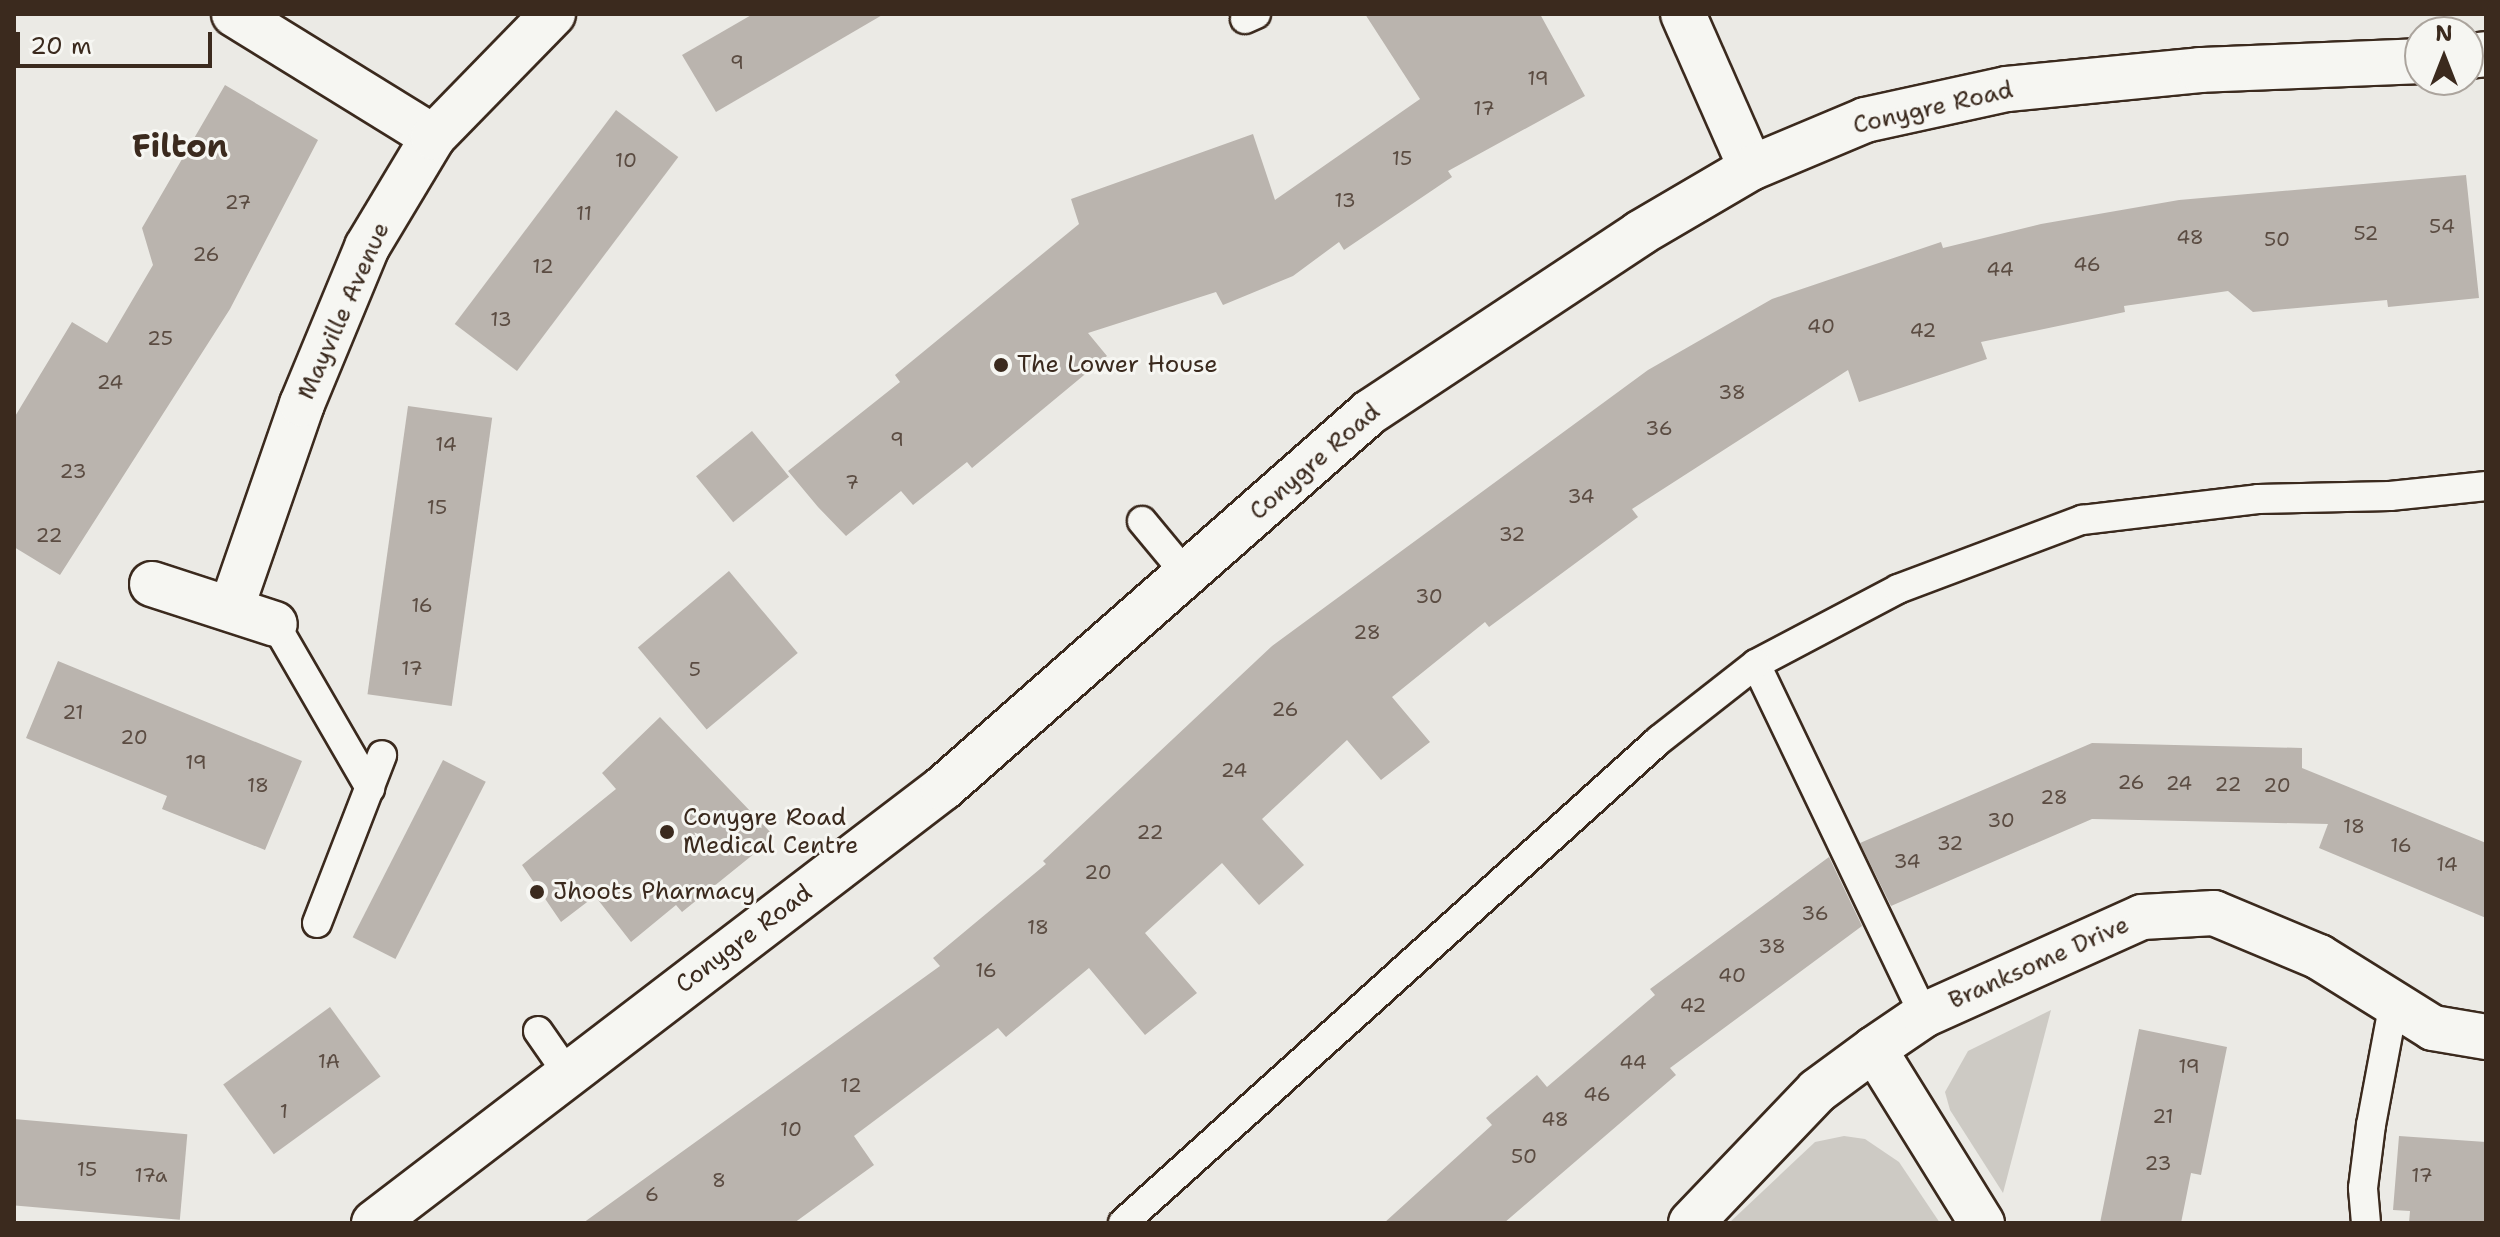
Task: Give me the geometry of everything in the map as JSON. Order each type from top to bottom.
[{"type":"street","points":[[234,14],[433,137]]},
{"type":"street","name":"Mayville Avenue","points":[[231,609],[302,404],[367,247],[433,137],[553,14]]},
{"type":"street","points":[[1683,14],[1751,168]]},
{"type":"street","name":"Conygre Road","points":[[374,1223],[943,788],[1370,412],[1640,233],[1751,168],[1865,120],[2007,89],[2200,70],[2404,62]]},
{"type":"street","points":[[152,584],[275,624]]},
{"type":"street","name":"Branksome Drive","points":[[1691,1223],[1817,1091],[1924,1015],[2142,917],[2214,913],[2319,957],[2393,1007],[2433,1028],[2486,1037]]},
{"type":"street","points":[[1874,1049],[1982,1223]]},
{"type":"lane","points":[[1123,1223],[1648,750],[1756,664],[1898,589],[2082,520],[2258,499],[2390,496],[2486,486]]},
{"type":"lane","points":[[1142,521],[1186,574]]},
{"type":"lane","points":[[275,624],[370,788]]},
{"type":"lane","points":[[1756,664],[1924,1015]]},
{"type":"lane","points":[[317,923],[382,755]]},
{"type":"lane","points":[[2366,1223],[2363,1188],[2371,1125],[2393,1007]]},
{"type":"lane","points":[[538,1031],[568,1074]]},
{"type":"shaded area","points":[[2051,1010],[2003,1193],[1950,1110],[1945,1092],[1968,1051]]},
{"type":"shaded area","points":[[1844,1136],[1865,1139],[1899,1162],[1940,1223],[1729,1223],[1815,1142]]},
{"type":"building","points":[[753,14],[884,14],[716,112],[682,55]]},
{"type":"building","points":[[1365,14],[1540,14],[1585,96],[1448,171],[1452,177],[1344,250],[1339,242],[1293,276],[1223,305],[1216,292],[1088,333],[1107,356],[972,468],[967,462],[913,505],[901,491],[846,536],[818,507],[788,471],[900,382],[895,375],[1079,224],[1071,199],[1253,134],[1275,200],[1420,99]]},
{"type":"building","points":[[225,85],[318,140],[230,309],[60,575],[14,547],[14,418],[72,322],[107,343],[153,265],[142,228]]},
{"type":"building","points":[[616,110],[678,157],[517,371],[455,324]]},
{"type":"building","points":[[2466,175],[2479,298],[2388,307],[2387,300],[2253,312],[2228,291],[2124,306],[2125,312],[1981,342],[1987,359],[1859,402],[1848,370],[1632,509],[1638,517],[1489,627],[1485,622],[1392,697],[1430,742],[1381,780],[1347,740],[1262,819],[1304,865],[1259,905],[1222,863],[1145,933],[1197,993],[1145,1035],[1089,968],[1006,1037],[998,1028],[854,1136],[874,1165],[794,1223],[583,1223],[940,966],[933,958],[1046,864],[1043,861],[1272,646],[1648,370],[1772,299],[1941,242],[1943,248],[2041,224],[2179,200]]},
{"type":"building","points":[[408,406],[492,418],[452,706],[368,694]]},
{"type":"building","points":[[752,431],[789,477],[733,522],[696,476]]},
{"type":"building","points":[[729,571],[798,653],[707,729],[638,647]]},
{"type":"building","points":[[58,661],[302,761],[265,850],[162,809],[167,796],[26,738]]},
{"type":"building","name":"Conygre Road Medical Centre","points":[[660,717],[775,837],[682,912],[676,905],[631,942],[595,896],[561,922],[522,865],[616,789],[602,773]]},
{"type":"building","points":[[2092,743],[2302,748],[2302,768],[2486,843],[2486,918],[2319,848],[2328,824],[2092,819],[1891,906],[1860,843]]},
{"type":"building","points":[[443,760],[486,782],[395,959],[353,937]]},
{"type":"building","points":[[1829,857],[1862,926],[1670,1068],[1676,1075],[1504,1223],[1384,1223],[1492,1125],[1486,1118],[1537,1075],[1547,1087],[1655,995],[1650,989]]},
{"type":"building","points":[[330,1007],[381,1077],[274,1154],[223,1085]]},
{"type":"building","points":[[2139,1029],[2227,1047],[2201,1175],[2191,1173],[2181,1223],[2100,1223]]},
{"type":"building","points":[[14,1119],[187,1134],[180,1220],[14,1205]]},
{"type":"building","points":[[2399,1136],[2486,1142],[2486,1223],[2409,1223],[2410,1211],[2393,1210]]},
{"type":"place","name":"The Lower House","points":[[1001,365]]},
{"type":"place","name":"Conygre Road Medical Centre","points":[[667,832]]},
{"type":"place","name":"Jhoots Pharmacy","points":[[537,892]]},
{"type":"district","name":"Filton","points":[[180,146]]}]
